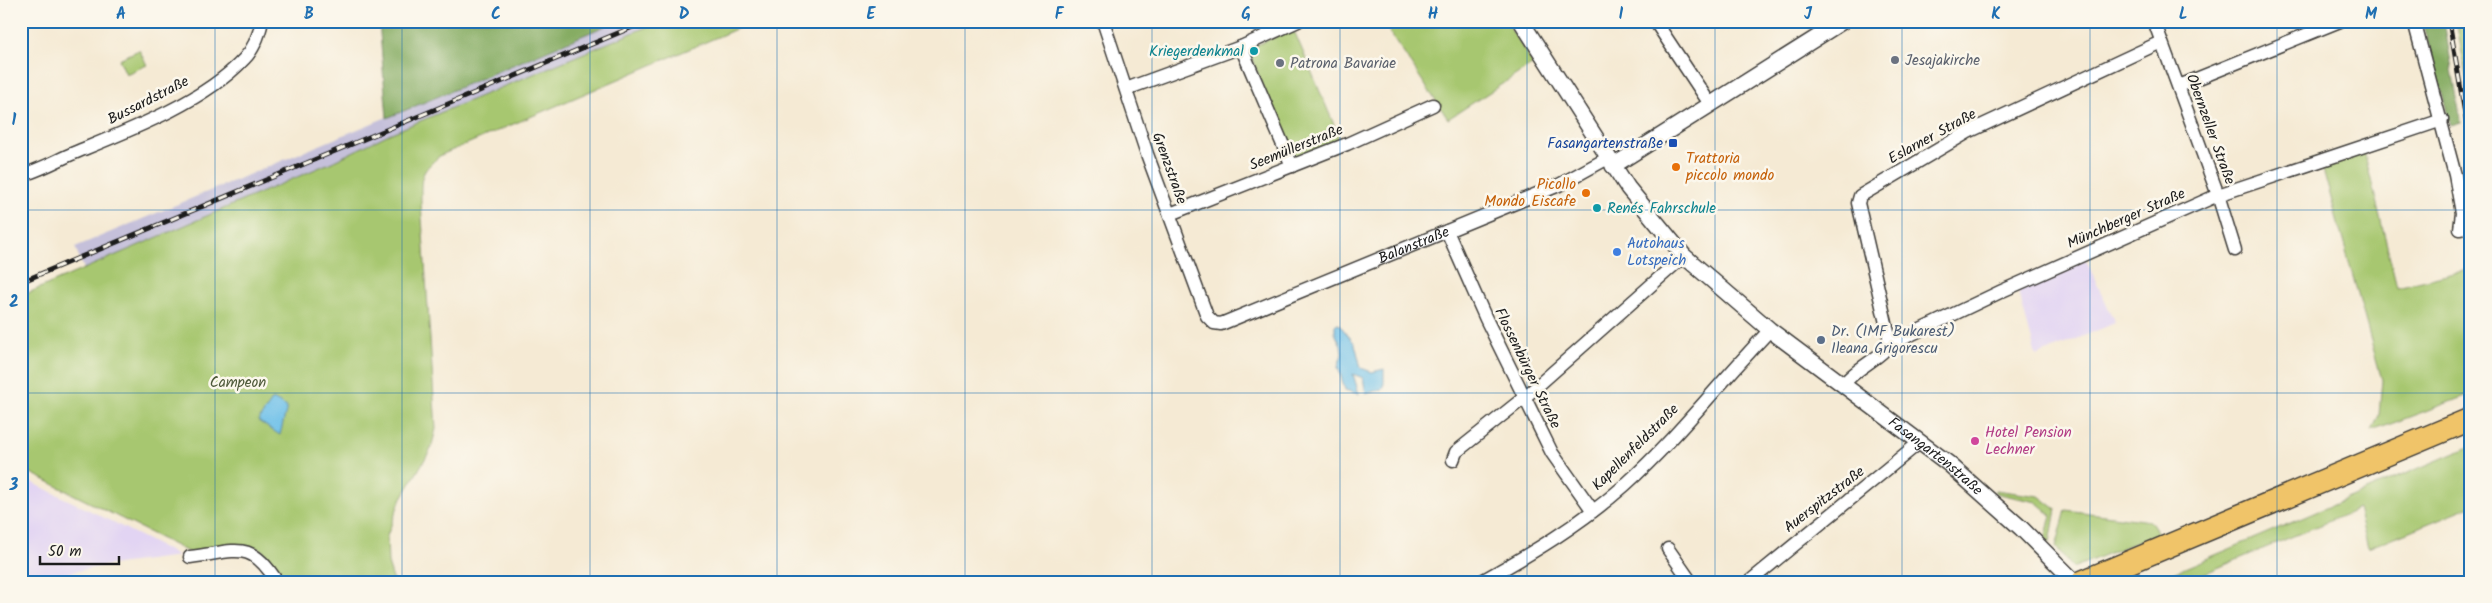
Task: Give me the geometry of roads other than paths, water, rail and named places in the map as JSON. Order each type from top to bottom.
[{"type":"highway","points":[[2082,582],[2471,419]]},
{"type":"highway","points":[[2120,582],[2471,435]]},
{"type":"street","name":"Bussardstraße","points":[[21,175],[149,121],[189,100],[224,77],[246,57],[254,46],[262,21]]},
{"type":"street","name":"Grenzstraße","points":[[1103,21],[1207,316],[1214,323]]},
{"type":"street","points":[[1126,88],[1241,47],[1298,21]]},
{"type":"street","name":"Fasangartenstraße","points":[[1521,21],[1611,162],[1636,198],[1684,256],[1770,330],[1920,442],[1991,500],[2075,582]]},
{"type":"street","points":[[1655,21],[1710,104]]},
{"type":"street","name":"Balanstraße","points":[[1214,323],[1221,324],[1611,162],[1710,104],[1843,21]]},
{"type":"street","name":"Obernzeller Straße","points":[[2154,21],[2218,195],[2235,250]]},
{"type":"street","points":[[2178,86],[2340,21]]},
{"type":"street","points":[[2414,21],[2442,120],[2462,213],[2460,229]]},
{"type":"street","name":"Eslarner Straße","points":[[1889,345],[1889,336],[1858,203],[1860,196],[1968,132],[2162,42]]},
{"type":"street","points":[[1241,47],[1292,166]]},
{"type":"street","name":"Seemüllerstraße","points":[[1170,214],[1292,166],[1433,105]]},
{"type":"street","name":"Münchberger Straße","points":[[1843,385],[1859,367],[1885,351],[1889,345],[2002,291],[2218,195],[2442,120]]},
{"type":"street","name":"Flossenbürger Straße","points":[[1448,231],[1486,319],[1552,453],[1593,511]]},
{"type":"street","points":[[1454,460],[1456,452],[1525,397],[1684,256]]},
{"type":"street","name":"Kapellenfeldstraße","points":[[1480,582],[1536,551],[1593,511],[1649,460],[1770,330]]},
{"type":"street","name":"Auerspitzstraße","points":[[1749,582],[1920,442]]},
{"type":"street","points":[[1668,548],[1691,582]]},
{"type":"street","points":[[190,557],[242,551],[254,553],[263,560],[277,582]]},
{"type":"water","points":[[1339,324],[1355,344],[1361,368],[1372,372],[1384,369],[1384,388],[1366,394],[1363,378],[1353,374],[1359,394],[1345,390],[1338,367],[1342,354],[1341,346],[1335,333],[1335,325]]},
{"type":"water","points":[[273,399],[287,407],[280,435],[258,421]]},
{"type":"railway","points":[[21,282],[647,21]]},
{"type":"railway","points":[[2449,21],[2471,148]]},
{"type":"place","name":"Kriegerdenkmal","points":[[1254,51]]},
{"type":"place","name":"Jesajakirche","points":[[1895,60]]},
{"type":"place","name":"Patrona Bavariae","points":[[1280,63]]},
{"type":"place","name":"Fasangartenstraße","points":[[1673,143]]},
{"type":"place","name":"Trattoria piccolo mondo","points":[[1676,167]]},
{"type":"place","name":"Picollo Mondo Eiscafe","points":[[1586,193]]},
{"type":"place","name":"Renés Fahrschule","points":[[1597,208]]},
{"type":"place","name":"Autohaus Lotspeich","points":[[1617,252]]},
{"type":"place","name":"Dr. (IMF Bukarest) Ileana Grigorescu","points":[[1821,340]]},
{"type":"place","name":"Hotel Pension Lechner","points":[[1975,441]]},
{"type":"park label","name":"Campeon","points":[[238,382]]}]
